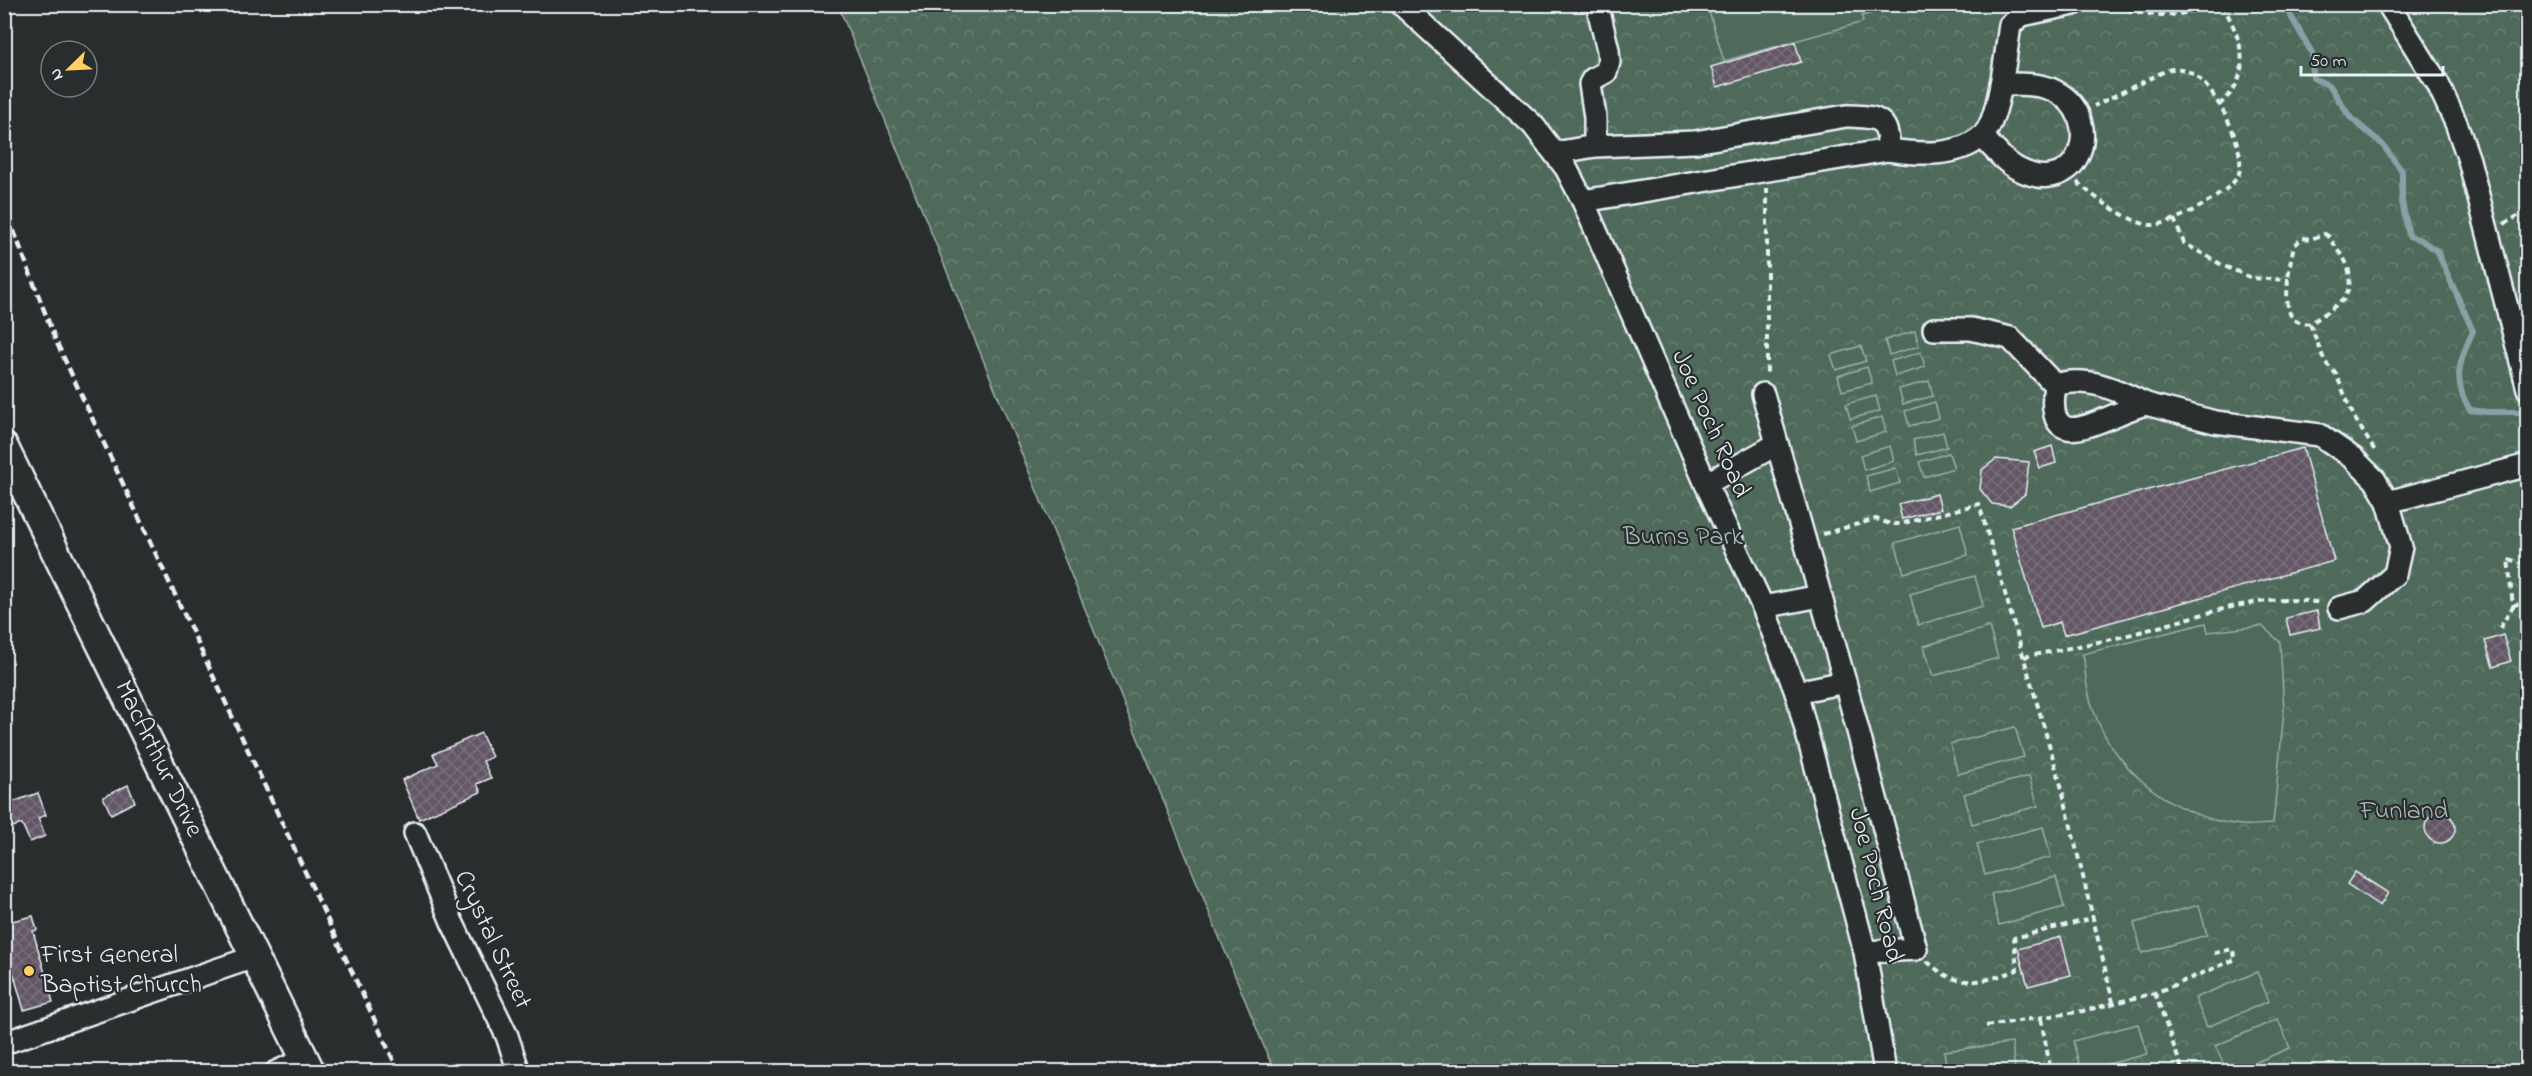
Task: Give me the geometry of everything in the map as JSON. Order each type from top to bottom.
[{"type":"main road","name":"MacArthur Drive","points":[[4,447],[308,1065]]},
{"type":"street","name":"Joe Poch Road","points":[[1401,4],[1533,125],[1555,153],[1583,201],[1706,484],[1763,607],[1796,693],[1807,725],[1865,952],[1885,1071]]},
{"type":"street","points":[[1594,146],[1595,117],[1590,84],[1593,79],[1606,72],[1610,62],[1597,4]]},
{"type":"street","points":[[1583,201],[1888,150],[1916,154],[1944,152],[1982,136],[1994,114],[2010,25],[2022,15],[2073,4]]},
{"type":"street","points":[[2388,4],[2438,84],[2456,123],[2469,160],[2528,389]]},
{"type":"street","points":[[1982,136],[2011,165],[2021,171],[2049,177],[2066,171],[2076,159],[2083,145],[2084,136],[2077,115],[2065,97],[2055,90],[2042,86],[2001,84]]},
{"type":"street","points":[[1555,153],[1594,146],[1695,142],[1846,116],[1867,116],[1880,120],[1889,134],[1888,150]]},
{"type":"street","points":[[1934,329],[1971,329],[2010,338],[2055,385],[2053,408],[2055,419],[2060,427],[2065,429],[2082,427],[2146,404]]},
{"type":"street","points":[[2055,385],[2065,381],[2085,381],[2116,390],[2146,404],[2215,422],[2320,435],[2353,458],[2375,480],[2388,502],[2401,547],[2395,574],[2365,601],[2339,608]]},
{"type":"street","points":[[1763,394],[1845,682],[1916,949],[1865,952]]},
{"type":"street","points":[[1706,484],[1777,444]]},
{"type":"street","points":[[2388,502],[2528,465]]},
{"type":"street","points":[[1763,607],[1820,596]]},
{"type":"street","points":[[1796,693],[1845,682]]},
{"type":"street","name":"Crystal Street","points":[[415,833],[452,922],[507,1036],[519,1071]]},
{"type":"street","points":[[4,1043],[255,957]]},
{"type":"street","points":[[276,1071],[308,1065]]},
{"type":"path","points":[[2107,4],[2158,16],[2193,13],[2209,4]]},
{"type":"path","points":[[2219,105],[2231,95],[2242,72],[2238,37],[2222,4]]},
{"type":"path","points":[[2066,171],[2089,192],[2140,223],[2153,226],[2174,219],[2215,198],[2237,180],[2242,161],[2236,141],[2219,105],[2206,85],[2192,73],[2178,68],[2167,70],[2077,115]]},
{"type":"path","points":[[1763,394],[1767,378],[1766,169]]},
{"type":"path","points":[[2486,229],[2513,220],[2528,204]]},
{"type":"path","points":[[2174,219],[2184,243],[2224,266],[2252,278],[2289,280]]},
{"type":"path","points":[[2325,234],[2332,239],[2336,249],[2346,260],[2350,269],[2349,278],[2343,299],[2310,324],[2302,323],[2292,316],[2289,310],[2289,280],[2294,246],[2302,238],[2311,239],[2325,234]]},
{"type":"path","points":[[2310,324],[2325,362],[2336,374],[2354,417],[2377,452]]},
{"type":"path","points":[[1804,539],[1876,519],[1890,524],[1900,524],[1979,504],[2065,800],[2113,1002]]},
{"type":"path","points":[[2513,606],[2508,559],[2528,565]]},
{"type":"path","points":[[2500,628],[2513,606],[2528,599]]},
{"type":"path","points":[[2024,657],[2094,644],[2249,603],[2305,600],[2339,608]]},
{"type":"path","points":[[1916,949],[1946,977],[1969,982],[1979,981],[2017,969],[2014,938],[2094,918]]},
{"type":"path","points":[[1986,1026],[2083,1011],[2155,993],[2236,959],[2232,949],[2211,954]]},
{"type":"path","points":[[2155,993],[2183,1071]]},
{"type":"path","points":[[2041,1019],[2051,1071]]},
{"type":"green space","points":[[1707,4],[1898,5],[1862,16],[1863,22],[1724,61]]},
{"type":"green space","name":"Burns Park","points":[[838,5],[2527,5],[2527,1071],[1274,1071]]},
{"type":"green space","points":[[1915,331],[1919,346],[1889,355],[1885,340]]},
{"type":"green space","points":[[1861,346],[1866,361],[1836,370],[1831,355]]},
{"type":"green space","points":[[1921,352],[1925,367],[1895,376],[1891,361]]},
{"type":"green space","points":[[1867,367],[1872,383],[1842,391],[1838,376]]},
{"type":"green space","points":[[1929,381],[1933,396],[1903,404],[1899,389]]},
{"type":"green space","points":[[1876,396],[1880,411],[1850,419],[1846,404]]},
{"type":"green space","points":[[1935,402],[1939,418],[1909,426],[1905,411]]},
{"type":"green space","points":[[1882,417],[1886,432],[1856,441],[1852,426]]},
{"type":"green space","points":[[1943,432],[1947,447],[1917,455],[1913,440]]},
{"type":"green space","points":[[1890,446],[1894,461],[1864,470],[1860,455]]},
{"type":"green space","points":[[1949,453],[1954,468],[1924,477],[1919,462]]},
{"type":"green space","points":[[1896,468],[1900,483],[1870,492],[1866,476]]},
{"type":"green space","points":[[1960,524],[1968,555],[1904,573],[1895,543]]},
{"type":"green space","points":[[1975,576],[1983,606],[1918,625],[1910,594]]},
{"type":"green space","points":[[2206,623],[2208,632],[2262,626],[2280,642],[2284,711],[2273,824],[2241,825],[2213,820],[2163,797],[2141,780],[2122,760],[2106,738],[2095,713],[2087,686],[2083,654]]},
{"type":"green space","points":[[1989,627],[1998,658],[1933,676],[1924,646]]},
{"type":"green space","points":[[2015,727],[2024,757],[1958,774],[1950,744]]},
{"type":"green space","points":[[2029,776],[2038,806],[1972,824],[1964,794]]},
{"type":"green space","points":[[2043,827],[2051,857],[1985,875],[1977,844]]},
{"type":"green space","points":[[2056,877],[2064,907],[1999,925],[1991,894]]},
{"type":"green space","points":[[2199,905],[2207,935],[2142,953],[2134,923]]},
{"type":"green space","points":[[2257,972],[2269,1001],[2207,1027],[2195,998]]},
{"type":"green space","points":[[2278,1019],[2290,1048],[2235,1071],[2227,1071],[2215,1046]]},
{"type":"green space","points":[[2138,1024],[2147,1054],[2081,1071],[2073,1041]]},
{"type":"green space","points":[[2012,1043],[2015,1071],[1947,1071],[1944,1051]]},
{"type":"building","points":[[1795,42],[1801,62],[1717,87],[1711,67]]},
{"type":"building","points":[[2052,446],[2056,463],[2040,468],[2034,452]]},
{"type":"building","points":[[2303,448],[2334,561],[2064,635],[2060,622],[2041,628],[2011,527]]},
{"type":"building","points":[[1996,459],[2029,462],[2025,494],[2010,506],[1992,504],[1980,489],[1982,470]]},
{"type":"building","points":[[1937,494],[1941,509],[1902,519],[1898,504]]},
{"type":"building","points":[[2317,611],[2320,628],[2290,635],[2286,618]]},
{"type":"building","points":[[2503,635],[2511,661],[2493,667],[2485,641]]},
{"type":"building","points":[[481,733],[492,757],[483,761],[491,778],[477,784],[481,792],[419,819],[402,780],[438,764],[433,754]]},
{"type":"building","points":[[128,785],[135,802],[111,814],[103,797]]},
{"type":"building","points":[[38,793],[46,815],[38,818],[45,836],[30,842],[22,824],[4,830],[4,805]]},
{"type":"building","points":[[2440,813],[2451,817],[2455,828],[2451,839],[2440,843],[2429,839],[2425,828],[2429,817]]},
{"type":"building","points":[[2355,872],[2388,893],[2380,906],[2347,884]]},
{"type":"building","name":"First General Baptist Church","points":[[33,916],[37,930],[33,931],[53,1002],[24,1010],[4,941],[4,923]]},
{"type":"building","points":[[2061,937],[2071,975],[2028,986],[2018,949]]},
{"type":"waterway","points":[[2284,4],[2312,53],[2313,78],[2330,86],[2350,117],[2382,144],[2402,171],[2402,202],[2409,236],[2421,240],[2437,251],[2473,331],[2461,361],[2459,380],[2464,399],[2470,410],[2528,412]]},
{"type":"railway","points":[[4,205],[55,339],[399,1072]]},
{"type":"place","name":"First General Baptist Church","points":[[29,971]]},
{"type":"park label","name":"Funland","points":[[2404,812]]}]
